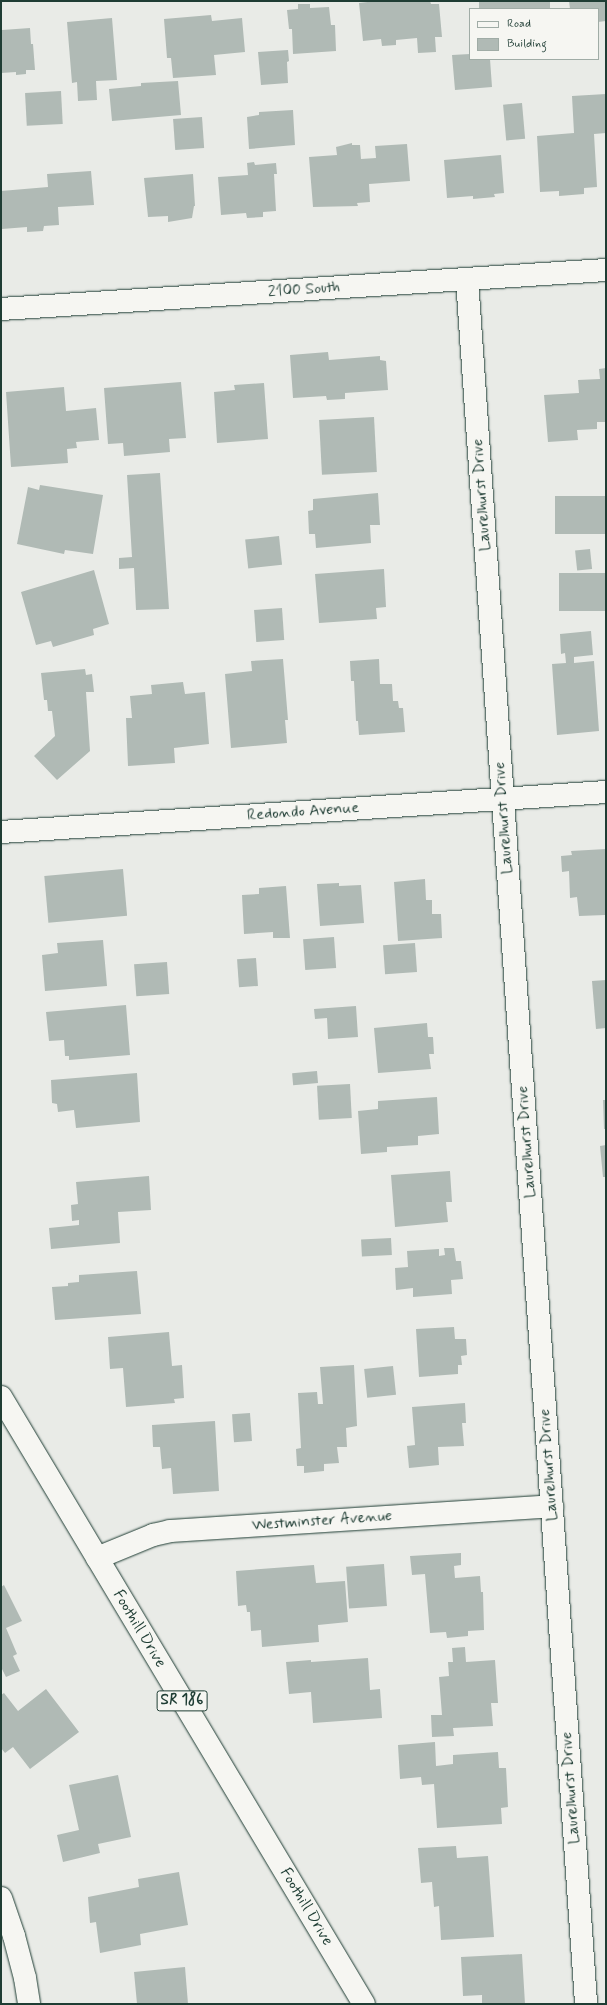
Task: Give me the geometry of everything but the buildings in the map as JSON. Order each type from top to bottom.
[{"type":"street","name":"2100 South","points":[[1,309],[606,270]]},
{"type":"street","name":"Laurelhurst Drive","points":[[467,279],[586,2004]]},
{"type":"street","name":"Redondo Avenue","points":[[1,832],[606,792]]},
{"type":"street","name":"Foothill Drive","points":[[1,1397],[364,2004]]},
{"type":"street","name":"Westminster Avenue","points":[[97,1558],[153,1535],[166,1532],[552,1506]]},
{"type":"street","points":[[1,1898],[14,1936],[29,2004]]}]
